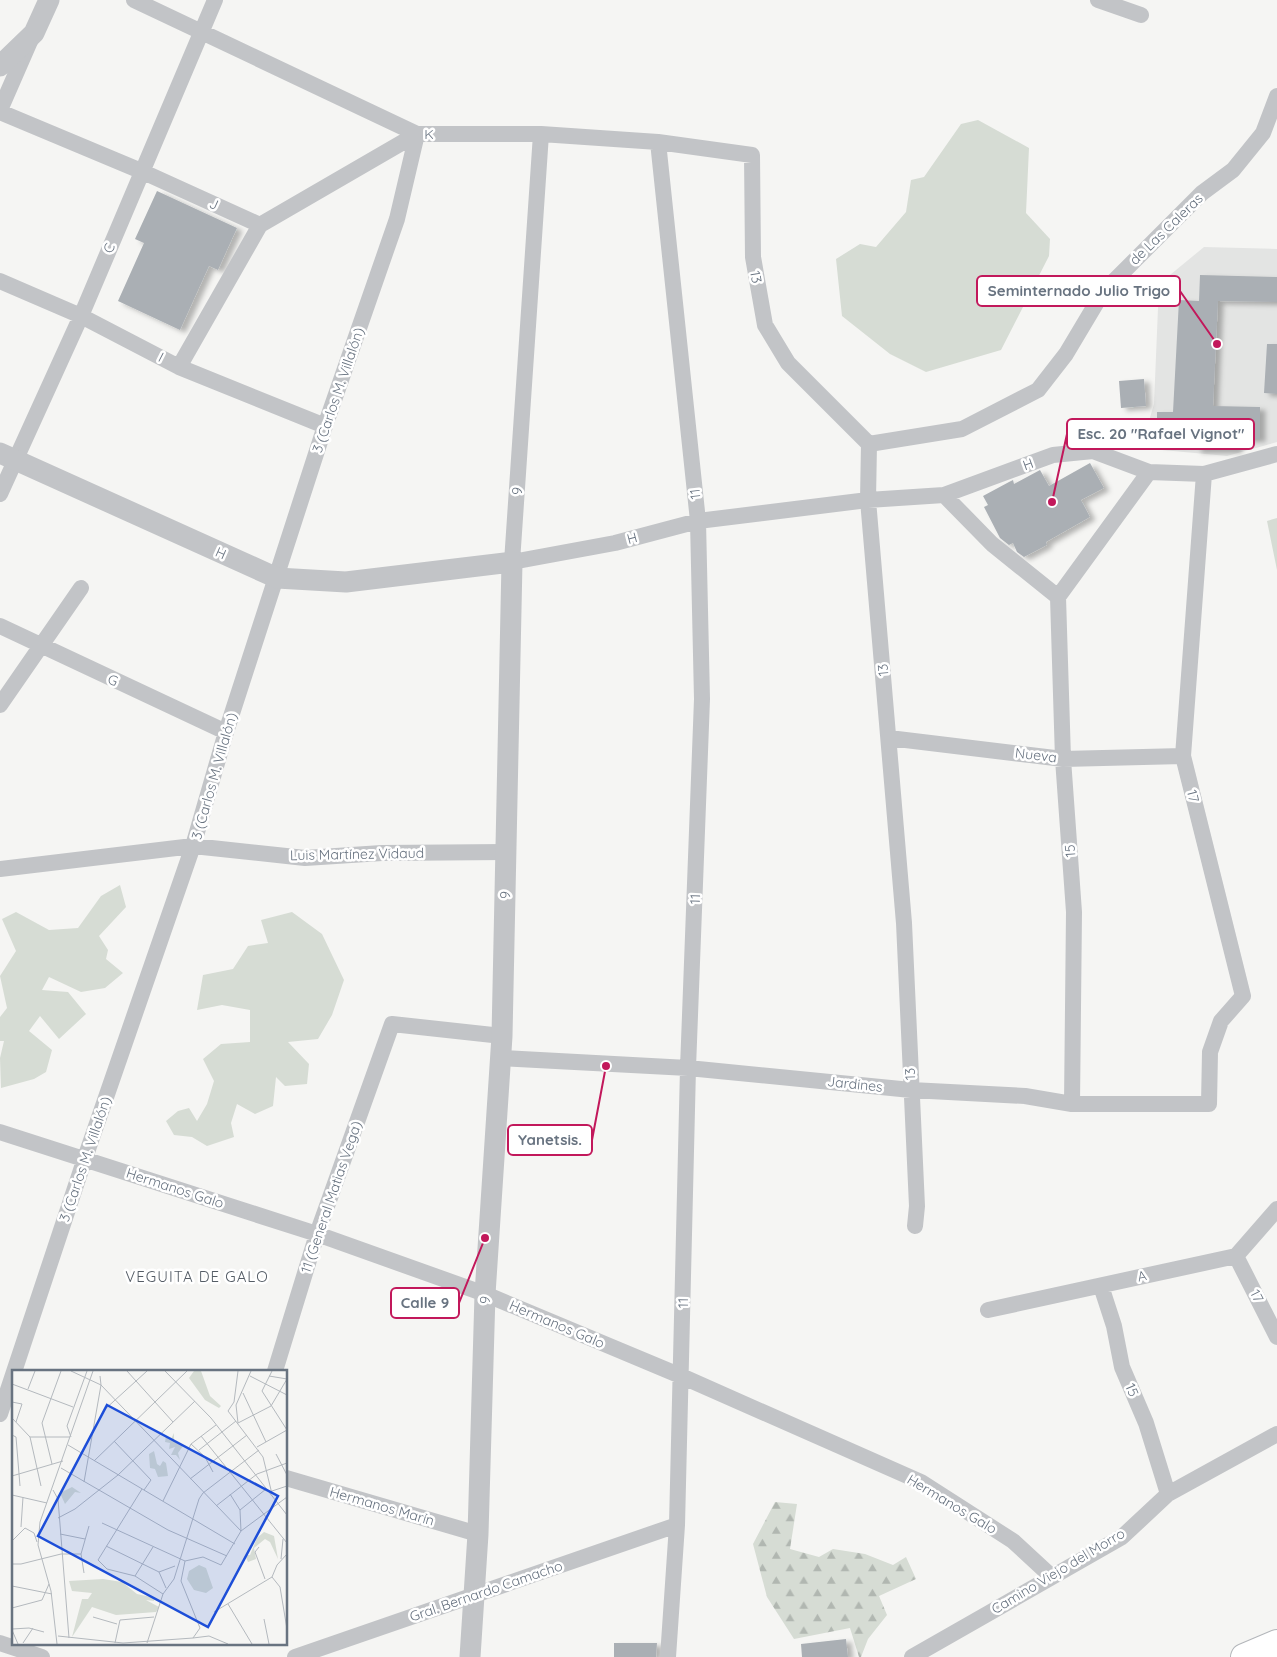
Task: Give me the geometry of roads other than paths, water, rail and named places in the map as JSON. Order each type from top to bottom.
[{"type":"main road","points":[[1244,1657],[1277,1643]]},
{"type":"street","points":[[0,111],[4,73],[34,33],[49,0]]},
{"type":"street","name":"K","points":[[134,0],[418,134],[541,134],[658,142],[752,155]]},
{"type":"street","name":"C","points":[[0,494],[8,456],[81,316],[215,0]]},
{"type":"street","points":[[1098,0],[1141,15]]},
{"type":"street","name":"de Las Caleras","points":[[870,444],[962,429],[1038,390],[1066,354],[1102,292],[1202,194],[1234,170],[1263,133],[1277,96]]},
{"type":"street","name":"J","points":[[0,111],[141,171],[260,226]]},
{"type":"street","points":[[179,366],[260,226],[418,134]]},
{"type":"street","name":"3 (Carlos M. Villalón)","points":[[13,1370],[193,846],[226,732],[325,426],[397,219],[418,134]]},
{"type":"street","name":"9","points":[[470,1657],[478,1534],[485,1294],[502,1036],[512,562],[541,134]]},
{"type":"street","name":"11","points":[[658,142],[698,520],[702,699],[688,1068],[677,1524],[668,1657]]},
{"type":"street","name":"13","points":[[752,155],[753,257],[765,325],[788,363],[870,444],[868,500],[904,923],[918,1206],[915,1226]]},
{"type":"street","name":"I","points":[[0,282],[81,316],[179,366],[325,426]]},
{"type":"street","name":"H","points":[[8,456],[277,578],[346,582],[512,562],[615,543],[698,520],[868,500],[944,495],[1053,455],[1093,451],[1149,472],[1204,474],[1277,454]]},
{"type":"street","points":[[944,495],[992,544],[1058,597],[1149,472]]},
{"type":"street","name":"17","points":[[1204,474],[1183,756],[1243,996],[1221,1020],[1210,1052],[1209,1104]]},
{"type":"street","points":[[0,705],[81,588]]},
{"type":"street","name":"15","points":[[1058,597],[1063,759],[1074,912],[1072,1104]]},
{"type":"street","name":"G","points":[[0,626],[226,732]]},
{"type":"street","name":"Nueva","points":[[889,738],[1063,759],[1183,756]]},
{"type":"street","name":"Luis Martínez Vidaud","points":[[0,869],[193,846],[305,858],[382,854],[506,852]]},
{"type":"street","name":"11 (General Matias Vega)","points":[[275,1370],[316,1234],[392,1024],[502,1036]]},
{"type":"street","name":"Jardines","points":[[501,1058],[688,1068],[911,1090],[1025,1096],[1072,1104],[1209,1104]]},
{"type":"street","name":"Hermanos Galo","points":[[0,1132],[316,1234],[485,1294],[682,1376],[921,1482],[1013,1541],[1052,1576]]},
{"type":"street","points":[[1236,1256],[1277,1209]]},
{"type":"street","name":"17","points":[[1236,1256],[1277,1337]]},
{"type":"street","name":"A","points":[[988,1310],[1236,1256]]},
{"type":"street","name":"15","points":[[1101,1286],[1114,1326],[1122,1367],[1146,1423],[1168,1494]]},
{"type":"street","name":"3 (Carlos M. Villalón)","points":[[0,1414],[12,1373]]},
{"type":"street","name":"Camino Viejo del Morro","points":[[912,1657],[1122,1537],[1168,1494],[1277,1434]]},
{"type":"street","name":"Hermanos Marín","points":[[288,1479],[478,1534]]},
{"type":"street","name":"Gral. Bernardo Camacho","points":[[295,1657],[677,1524]]},
{"type":"street","points":[[0,1643],[42,1657]]},
{"type":"place","name":"Seminternado Julio Trigo","points":[[1217,344]]},
{"type":"place","name":"Esc. 20 \"Rafael Vignot\"","points":[[1052,502]]},
{"type":"place","name":"Yanetsis.","points":[[606,1066]]},
{"type":"place","name":"Calle 9","points":[[485,1238]]},
{"type":"district","name":"VEGUITA DE GALO","points":[[197,1276]]}]
